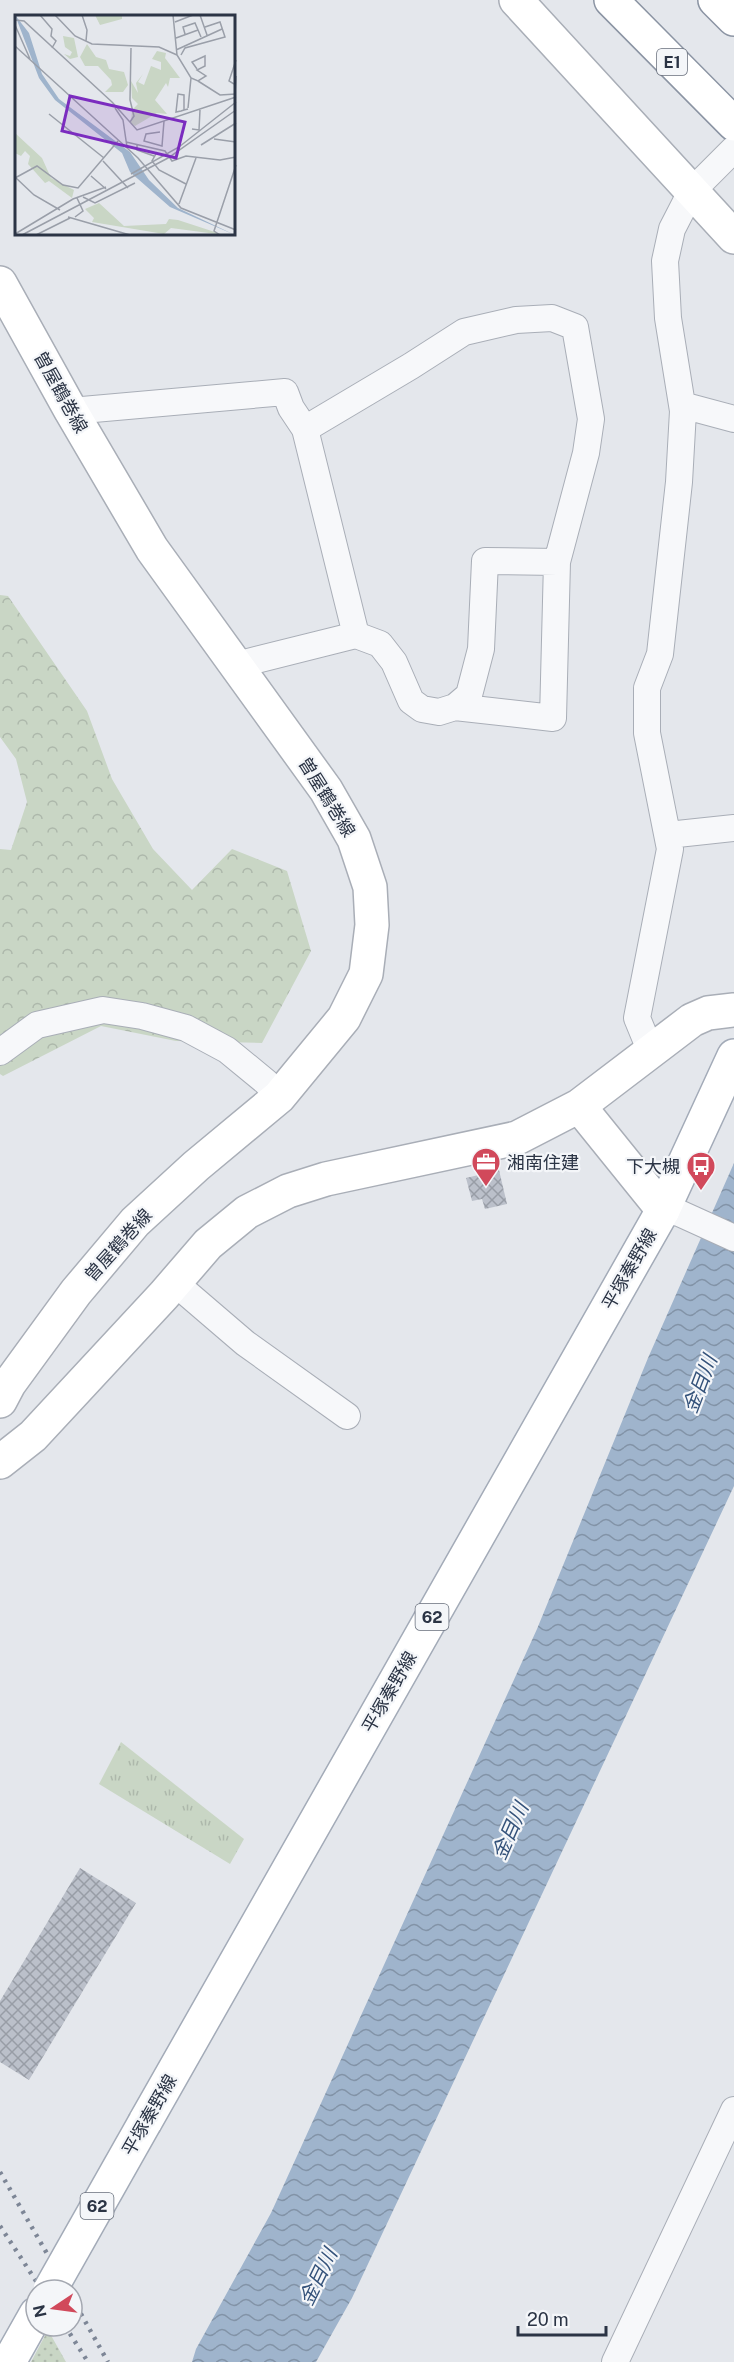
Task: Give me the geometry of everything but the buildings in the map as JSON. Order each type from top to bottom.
[{"type":"main road","points":[[516,0],[734,237]]},
{"type":"main road","name":"E1","points":[[611,0],[734,124]]},
{"type":"main road","points":[[715,0],[734,19]]},
{"type":"main road","name":"曽屋鶴巻線","points":[[0,283],[71,411],[152,549],[326,790],[354,838],[370,886],[372,925],[366,974],[344,1018],[279,1097],[196,1166],[135,1222],[76,1292],[9,1384],[0,1401]]},
{"type":"main road","points":[[0,1462],[33,1437],[208,1244],[247,1212],[288,1191],[326,1179],[517,1138],[579,1106],[692,1020],[708,1013],[734,1010]]},
{"type":"main road","name":"平塚秦野線","points":[[57,2278],[144,2122],[671,1212],[711,1107],[733,1058]]},
{"type":"main road","points":[[579,1106],[671,1212]]},
{"type":"main road","points":[[9,2362],[24,2335]]},
{"type":"street","points":[[651,1052],[637,1018],[670,849],[647,733],[647,688],[660,654],[679,482],[682,405],[668,318],[665,261],[672,229],[691,192],[734,149]]},
{"type":"street","points":[[236,665],[356,635],[380,644],[394,662],[411,701],[422,709],[439,712],[455,707],[553,718],[557,562],[586,453],[591,419],[575,327],[552,318],[516,320],[464,332],[305,429]]},
{"type":"street","points":[[71,411],[285,392],[291,408],[305,429],[356,635]]},
{"type":"street","points":[[682,405],[734,419]]},
{"type":"street","points":[[455,707],[469,694],[481,649],[485,561],[557,562]]},
{"type":"street","points":[[668,836],[734,828]]},
{"type":"street","points":[[0,1052],[37,1025],[103,1010],[142,1016],[186,1028],[227,1050],[266,1082],[279,1097]]},
{"type":"street","points":[[671,1212],[734,1238]]},
{"type":"street","points":[[175,1282],[245,1344],[347,1416]]},
{"type":"street","points":[[615,2362],[734,2110]]},
{"type":"green space","points":[[0,595],[8,596],[87,711],[112,779],[153,849],[192,890],[232,849],[287,871],[311,951],[262,1043],[176,1041],[101,1026],[3,1076],[0,1074],[0,849],[11,850],[27,802],[16,759],[0,737]]},
{"type":"green space","points":[[121,1742],[244,1839],[230,1864],[99,1784]]},
{"type":"green space","points":[[44,2338],[52,2338],[66,2362],[31,2362]]},
{"type":"water","name":"金目川","points":[[734,1163],[734,1486],[352,2298],[316,2362],[192,2362],[196,2349],[271,2213],[537,1629],[648,1358]]},
{"type":"railway","points":[[0,2172],[61,2278]]},
{"type":"railway","points":[[0,2226],[34,2278]]},
{"type":"railway","points":[[84,2319],[108,2362]]},
{"type":"railway","points":[[73,2338],[88,2362]]},
{"type":"place","name":"湘南住建","points":[[486,1188]]},
{"type":"place","name":"下大槻","points":[[701,1192]]}]
